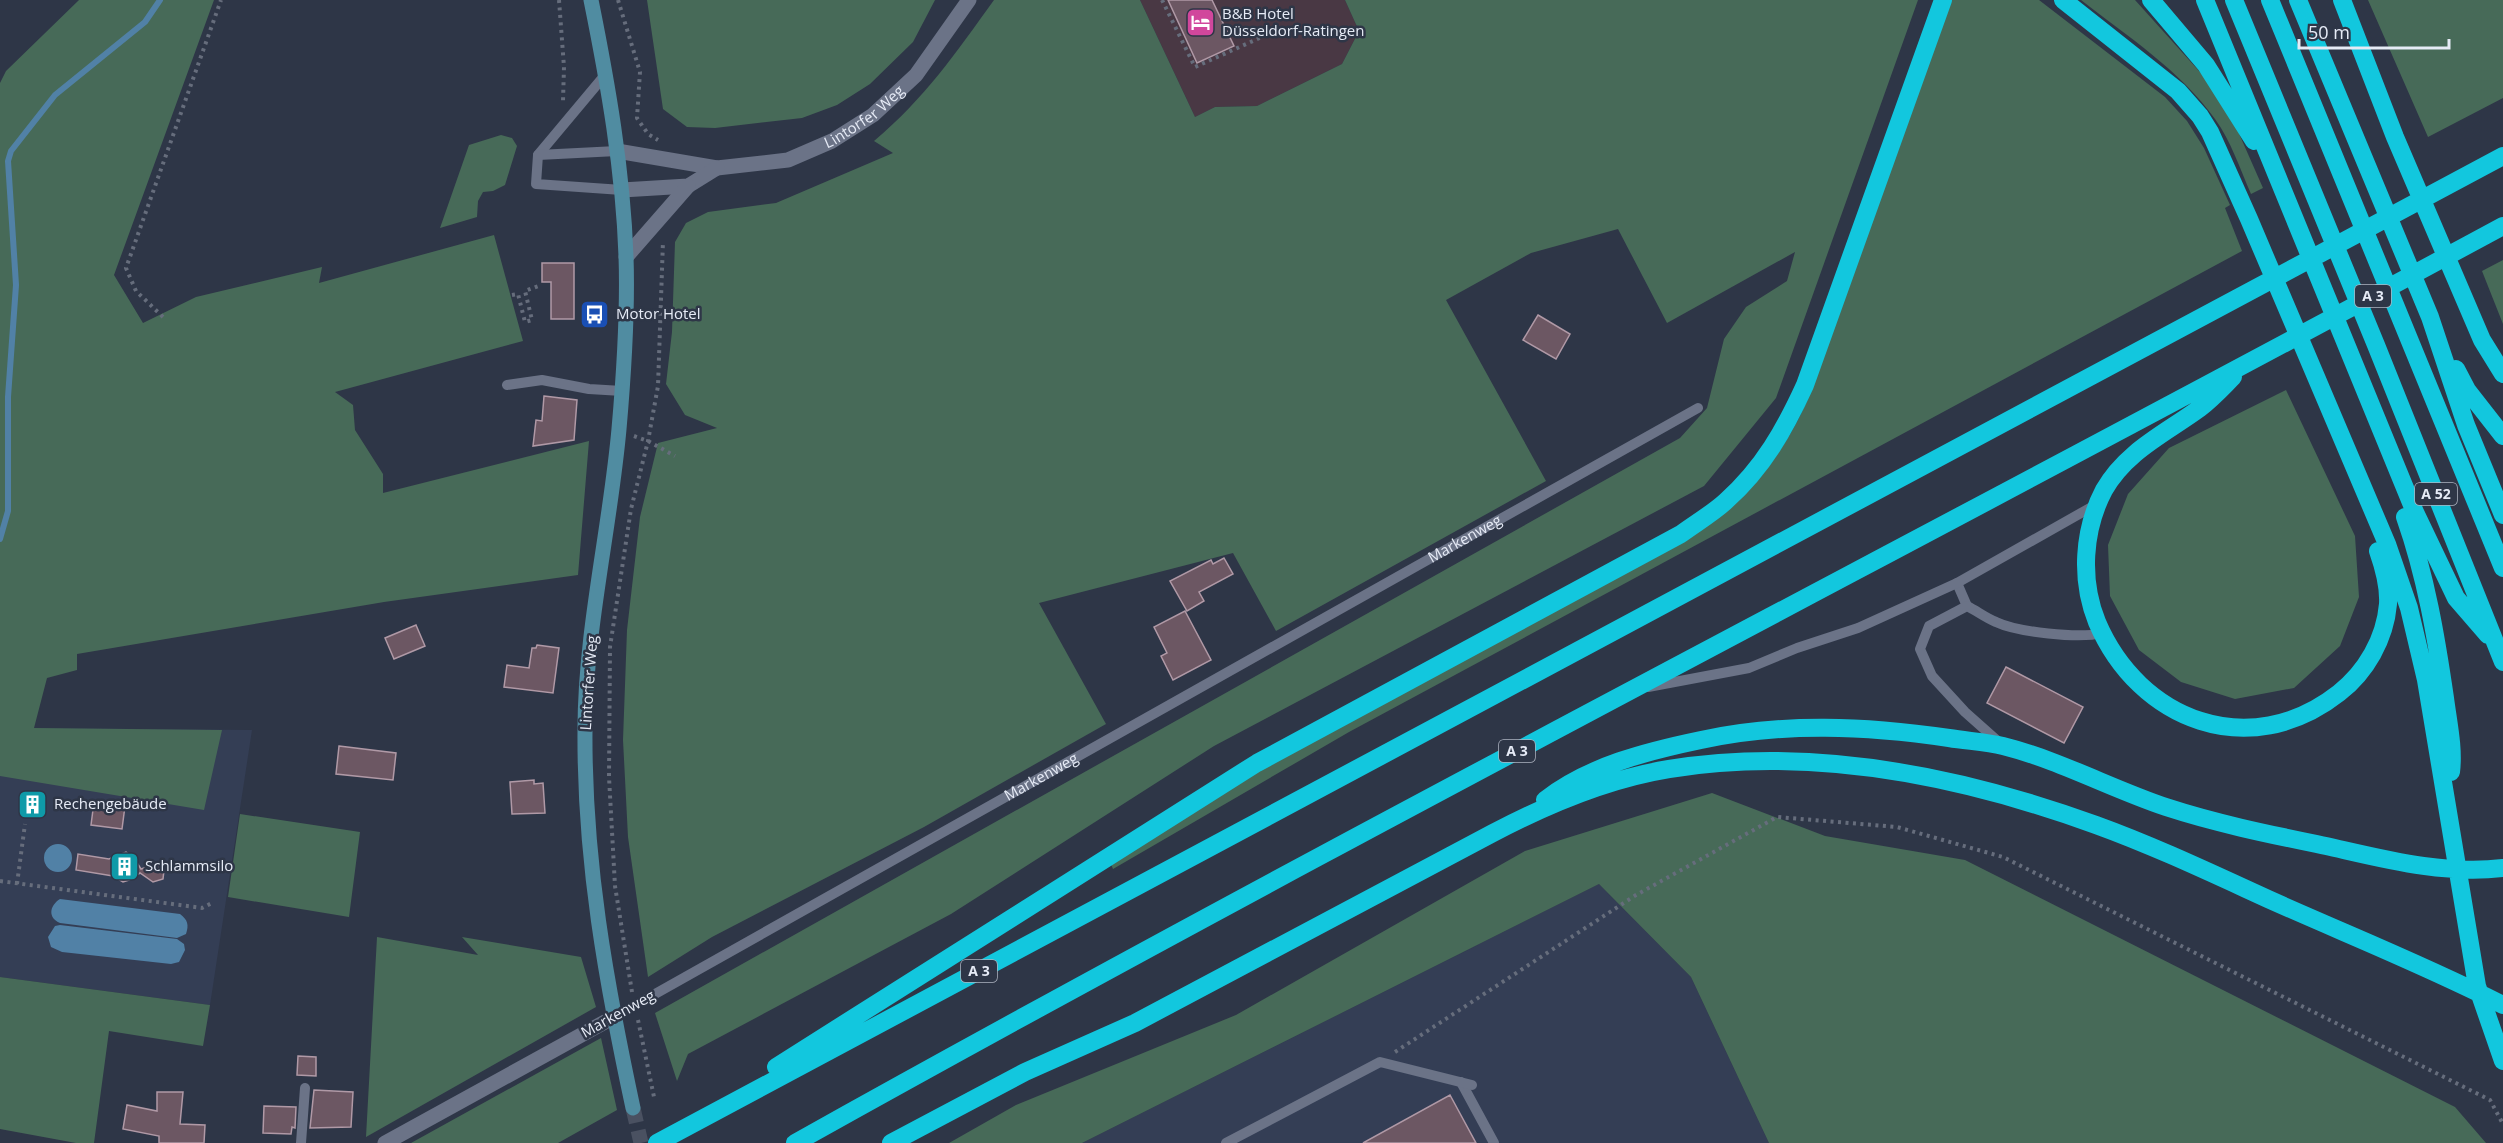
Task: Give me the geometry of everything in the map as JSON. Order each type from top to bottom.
[{"type":"highway","points":[[656,1143],[1257,763],[1681,534],[1725,502],[1762,464],[1786,428],[1805,386],[1943,0]]},
{"type":"highway","points":[[2063,0],[2163,78],[2200,116],[2220,150],[2387,544],[2409,608],[2433,719],[2474,976],[2503,1061]]},
{"type":"highway","points":[[2151,0],[2205,64],[2277,175]]},
{"type":"highway","points":[[2205,0],[2397,469],[2456,598],[2495,642]]},
{"type":"highway","name":"A 52","points":[[2234,0],[2503,662]]},
{"type":"highway","name":"A 52","points":[[2270,0],[2503,568]]},
{"type":"highway","points":[[2298,0],[2430,317],[2467,390],[2503,436]]},
{"type":"highway","points":[[2342,0],[2395,137],[2482,340],[2503,374]]},
{"type":"highway","name":"A 3","points":[[656,1143],[2502,156]]},
{"type":"highway","name":"A 3","points":[[795,1143],[1630,690],[2242,367],[2503,226]]},
{"type":"highway","points":[[2430,317],[2466,425],[2503,515]]},
{"type":"highway","points":[[2242,367],[2202,407],[2152,440],[2124,463],[2098,503],[2088,539],[2086,573],[2090,604],[2102,633],[2129,676],[2162,703],[2181,714],[2206,723],[2243,728],[2286,722],[2310,713],[2348,686],[2364,668],[2376,647],[2385,624],[2388,602],[2387,585],[2364,506],[2362,485]]},
{"type":"highway","points":[[2397,469],[2403,508],[2420,562],[2437,644],[2452,753],[2447,801]]},
{"type":"highway","points":[[1519,820],[1558,790],[1581,777],[1645,754],[1724,735],[1793,728],[1853,728],[1911,733],[2003,746],[2084,774],[2167,807],[2292,839],[2401,862],[2457,870],[2503,868]]},
{"type":"highway","points":[[891,1143],[1024,1072],[1135,1023],[1519,820],[1560,801],[1623,780],[1667,769],[1700,765],[1758,761],[1808,762],[1896,772],[2010,797],[2098,826],[2503,1005]]},
{"type":"main road","name":"Lintorfer Weg","points":[[591,0],[617,151],[626,257],[625,353],[619,432],[591,637],[585,729],[587,802],[594,902],[633,1108]]},
{"type":"street","name":"Lintorfer Weg","points":[[617,151],[717,168],[788,160],[832,141],[873,115],[916,75],[969,0]]},
{"type":"street","name":"Lintorfer Weg","points":[[626,257],[688,186],[717,168]]},
{"type":"street","name":"Lintorfer Weg","points":[[622,190],[688,186]]},
{"type":"street","name":"Markenweg","points":[[385,1143],[614,1017]]},
{"type":"lane","points":[[605,75],[538,155],[536,184],[622,190]]},
{"type":"lane","points":[[538,155],[617,151]]},
{"type":"lane","points":[[507,385],[543,380],[589,389],[622,391]]},
{"type":"lane","name":"Markenweg","points":[[614,1017],[1698,408]]},
{"type":"lane","points":[[1630,690],[1749,668],[1797,648],[1858,628],[1957,583],[2098,503]]},
{"type":"lane","points":[[1957,583],[1967,606],[1997,623],[2022,629],[2075,636],[2102,633]]},
{"type":"lane","points":[[1967,606],[1929,626],[1920,649],[1932,676],[1965,712],[2003,746]]},
{"type":"lane","points":[[1226,1143],[1380,1062],[1472,1085]]},
{"type":"lane","points":[[1461,1082],[1494,1143]]},
{"type":"lane","points":[[301,1143],[305,1088]]},
{"type":"path","points":[[163,317],[135,291],[126,268],[221,0]]},
{"type":"path","points":[[559,0],[564,67],[561,130]]},
{"type":"path","points":[[618,0],[640,72],[637,118],[648,134],[664,143],[663,157]]},
{"type":"path","points":[[1162,0],[1195,67],[1264,36]]},
{"type":"path","points":[[654,1097],[634,1005],[615,886],[609,777],[610,647],[631,509],[648,441],[658,386],[663,242],[670,225],[660,218]]},
{"type":"path","points":[[512,295],[518,294],[525,322],[532,320],[525,291],[541,285]]},
{"type":"path","points":[[619,432],[648,441],[675,456]]},
{"type":"path","points":[[1380,1062],[1636,895],[1777,817],[1897,827],[2003,857],[2490,1100],[2503,1124]]},
{"type":"path","points":[[17,884],[25,824]]},
{"type":"path","points":[[0,881],[202,908],[214,902]]},
{"type":"shaded area","points":[[1140,0],[1345,0],[1359,31],[1342,64],[1257,106],[1215,107],[1195,117]]},
{"type":"shaded area","points":[[0,724],[34,728],[252,730],[210,1005],[0,977]]},
{"type":"shaded area","points":[[58,844],[68,848],[72,858],[68,868],[58,872],[48,868],[44,858],[48,848]]},
{"type":"shaded area","points":[[1599,884],[1691,977],[1769,1143],[1082,1143]]},
{"type":"shaded area","points":[[60,899],[180,914],[188,925],[187,931],[186,934],[177,938],[60,923],[53,918],[51,912]]},
{"type":"shaded area","points":[[55,926],[177,939],[184,944],[185,950],[179,962],[171,964],[62,952],[51,947],[48,937]]},
{"type":"green space","points":[[79,0],[214,0],[114,275],[143,323],[196,297],[322,267],[319,283],[494,235],[523,341],[335,392],[353,405],[355,430],[383,474],[383,493],[589,441],[578,575],[384,602],[77,654],[77,670],[47,678],[34,728],[222,730],[204,810],[0,776],[0,83],[6,71]]},
{"type":"green space","points":[[647,0],[935,0],[913,42],[870,84],[837,105],[802,118],[715,128],[687,127],[663,109]]},
{"type":"green space","points":[[994,0],[1140,0],[1195,117],[1215,107],[1257,106],[1342,64],[1359,31],[1345,0],[1918,0],[1776,398],[1704,486],[1214,746],[951,914],[688,1054],[677,1081],[655,1013],[1680,438],[1707,408],[1724,339],[1746,307],[1787,281],[1795,252],[1667,323],[1618,229],[1531,253],[1446,300],[1546,481],[1276,631],[1233,553],[1039,603],[1106,724],[924,827],[712,937],[648,977],[628,837],[623,740],[627,630],[640,517],[658,443],[717,428],[685,415],[666,384],[672,332],[675,242],[686,223],[708,212],[776,203],[893,153],[874,141],[924,92]]},
{"type":"green space","points":[[1949,0],[2039,0],[2165,97],[2187,121],[2204,148],[2230,205],[2225,208],[2242,251],[1349,732],[1113,869],[1110,862],[1280,758],[1754,485],[1783,445],[1807,401]]},
{"type":"green space","points":[[2081,0],[2135,0],[2208,81],[2233,120],[2263,188],[2251,194],[2221,128],[2186,85],[2152,55]]},
{"type":"green space","points":[[2368,0],[2503,0],[2503,98],[2428,137]]},
{"type":"green space","points":[[501,135],[512,138],[517,146],[505,185],[493,191],[483,192],[478,201],[477,217],[440,228],[469,145]]},
{"type":"green space","points":[[2503,260],[2503,324],[2482,271]]},
{"type":"green space","points":[[2286,390],[2355,536],[2359,597],[2340,646],[2294,688],[2235,699],[2181,682],[2139,650],[2110,596],[2108,545],[2128,494],[2169,448]]},
{"type":"green space","points":[[1712,793],[1825,836],[1965,860],[2455,1107],[2486,1143],[1769,1143],[1691,977],[1599,884],[1082,1143],[949,1143],[1016,1105],[1236,1015],[1525,851]]},
{"type":"green space","points":[[240,814],[360,832],[349,917],[228,897]]},
{"type":"green space","points":[[377,937],[478,955],[462,937],[581,957],[596,1007],[366,1137]]},
{"type":"green space","points":[[0,977],[210,1005],[203,1046],[109,1031],[94,1143],[76,1143],[0,1129]]},
{"type":"green space","points":[[601,1038],[617,1110],[558,1143],[411,1143]]},
{"type":"building","name":"B&B Hotel Düsseldorf-Ratingen","points":[[1168,0],[1212,0],[1234,46],[1197,63]]},
{"type":"building","points":[[542,263],[574,263],[574,319],[551,319],[551,282],[542,282]]},
{"type":"building","points":[[1538,315],[1570,334],[1556,359],[1523,340]]},
{"type":"building","points":[[544,396],[577,400],[574,440],[533,446],[536,420],[542,421]]},
{"type":"building","points":[[1224,558],[1233,574],[1199,592],[1204,601],[1187,611],[1170,581],[1211,560],[1213,564]]},
{"type":"building","points":[[1185,611],[1211,660],[1173,680],[1161,656],[1167,653],[1154,627]]},
{"type":"building","points":[[416,625],[425,646],[394,659],[385,638]]},
{"type":"building","points":[[537,645],[559,648],[553,693],[504,687],[507,665],[529,668],[532,648],[536,648]]},
{"type":"building","points":[[2006,667],[2083,707],[2064,743],[1987,703]]},
{"type":"building","points":[[339,746],[396,753],[393,780],[336,774]]},
{"type":"building","points":[[534,780],[534,784],[543,783],[545,813],[512,814],[510,782]]},
{"type":"building","name":"Rechengebäude","points":[[27,793],[43,795],[40,816],[24,814]]},
{"type":"building","points":[[94,802],[125,806],[122,829],[91,825]]},
{"type":"building","points":[[126,852],[134,858],[141,869],[156,864],[161,866],[164,870],[163,879],[153,882],[140,873],[123,882],[113,876],[76,870],[78,854],[109,859]]},
{"type":"building","points":[[298,1056],[316,1057],[316,1076],[297,1075]]},
{"type":"building","points":[[314,1090],[353,1092],[351,1127],[310,1128]]},
{"type":"building","points":[[157,1092],[183,1092],[180,1124],[205,1125],[204,1143],[159,1143],[159,1136],[123,1129],[127,1105],[157,1111]]},
{"type":"building","points":[[1450,1095],[1476,1143],[1363,1143]]},
{"type":"building","points":[[264,1106],[296,1107],[295,1128],[292,1127],[291,1134],[263,1133]]},
{"type":"waterway","points":[[0,539],[8,511],[8,397],[16,285],[8,161],[11,151],[55,95],[145,22],[160,0]]},
{"type":"tunnel","points":[[633,1108],[641,1143]]},
{"type":"place","name":"B&B Hotel Düsseldorf-Ratingen","points":[[1201,23]]},
{"type":"place","name":"Motor Hotel","points":[[595,314]]},
{"type":"place","name":"Rechengebäude","points":[[33,804]]},
{"type":"place","name":"Schlammsilo","points":[[124,866]]}]
